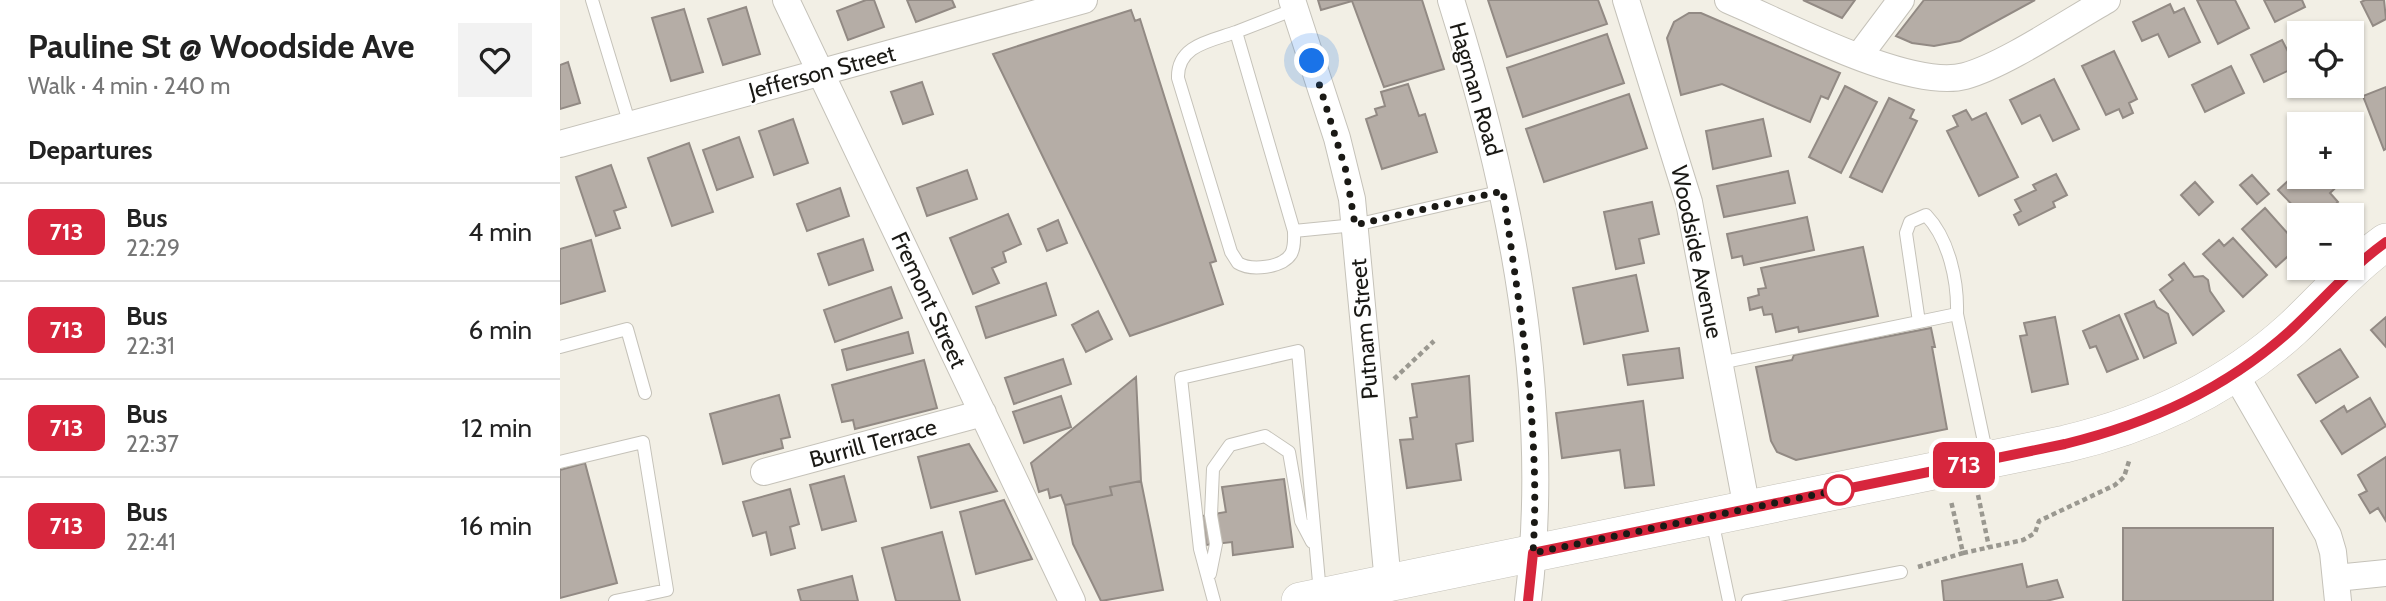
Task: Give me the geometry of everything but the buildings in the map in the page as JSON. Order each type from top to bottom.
[{"type":"main road","points":[[1310,599],[1374,590],[1533,553],[2065,444],[2140,423],[2205,393],[2235,374],[2293,328],[2386,242]]},
{"type":"street","name":"Fremont Street","points":[[786,0],[1072,601]]},
{"type":"street","name":"Jefferson Street","points":[[560,144],[1084,0]]},
{"type":"street","name":"Hagman Road","points":[[1451,0],[1486,115],[1503,191],[1530,389],[1535,481],[1533,553],[1528,601]]},
{"type":"street","name":"Woodside Avenue","points":[[1626,0],[1689,202],[1747,509]]},
{"type":"street","points":[[1728,0],[1859,56],[1924,78],[1965,76],[1990,66],[2107,0]]},
{"type":"street","points":[[1859,56],[1901,0]]},
{"type":"street","name":"Putnam Street","points":[[1294,5],[1342,154],[1355,225],[1374,590]]},
{"type":"street","points":[[2235,374],[2328,535],[2337,590],[2386,573]]},
{"type":"street","name":"Burrill Terrace","points":[[764,472],[983,413]]},
{"type":"lane","points":[[592,0],[630,125]]},
{"type":"lane","points":[[1236,32],[1294,231],[1293,251],[1285,260],[1250,268],[1238,263],[1231,252],[1179,86],[1179,62],[1187,50],[1236,32],[1294,5]]},
{"type":"lane","points":[[1294,231],[1355,225],[1503,191]]},
{"type":"lane","points":[[1919,322],[1906,233],[1910,222],[1926,215],[1940,229],[1947,252],[1957,299],[1957,314],[1988,460]]},
{"type":"lane","points":[[1720,363],[1957,314]]},
{"type":"lane","points":[[560,347],[627,329],[645,393]]},
{"type":"lane","points":[[1214,601],[1200,549],[1181,378],[1298,351],[1315,549],[1310,599]]},
{"type":"lane","points":[[1209,578],[1216,544],[1211,515],[1213,469],[1230,445],[1265,436],[1289,452],[1301,521],[1315,549]]},
{"type":"lane","points":[[560,462],[643,442],[667,590],[615,601]]},
{"type":"lane","points":[[1711,516],[1729,601]]},
{"type":"lane","points":[[1748,601],[1901,572]]},
{"type":"path","points":[[1392,382],[1434,341]]},
{"type":"path","points":[[1901,572],[1963,553],[2024,540],[2035,533],[2039,522],[2115,485],[2124,477],[2130,458]]},
{"type":"path","points":[[1978,495],[1989,547]]},
{"type":"path","points":[[1951,501],[1963,553]]},
{"type":"bus line","name":"713","points":[[1528,601],[1533,553],[2065,444],[2140,423],[2205,393],[2250,364],[2386,242]]},
{"type":"route","points":[[1312,61],[1346,171],[1355,225],[1503,191],[1514,256],[1529,383],[1535,481],[1533,553],[1843,489],[1839,490]]}]
